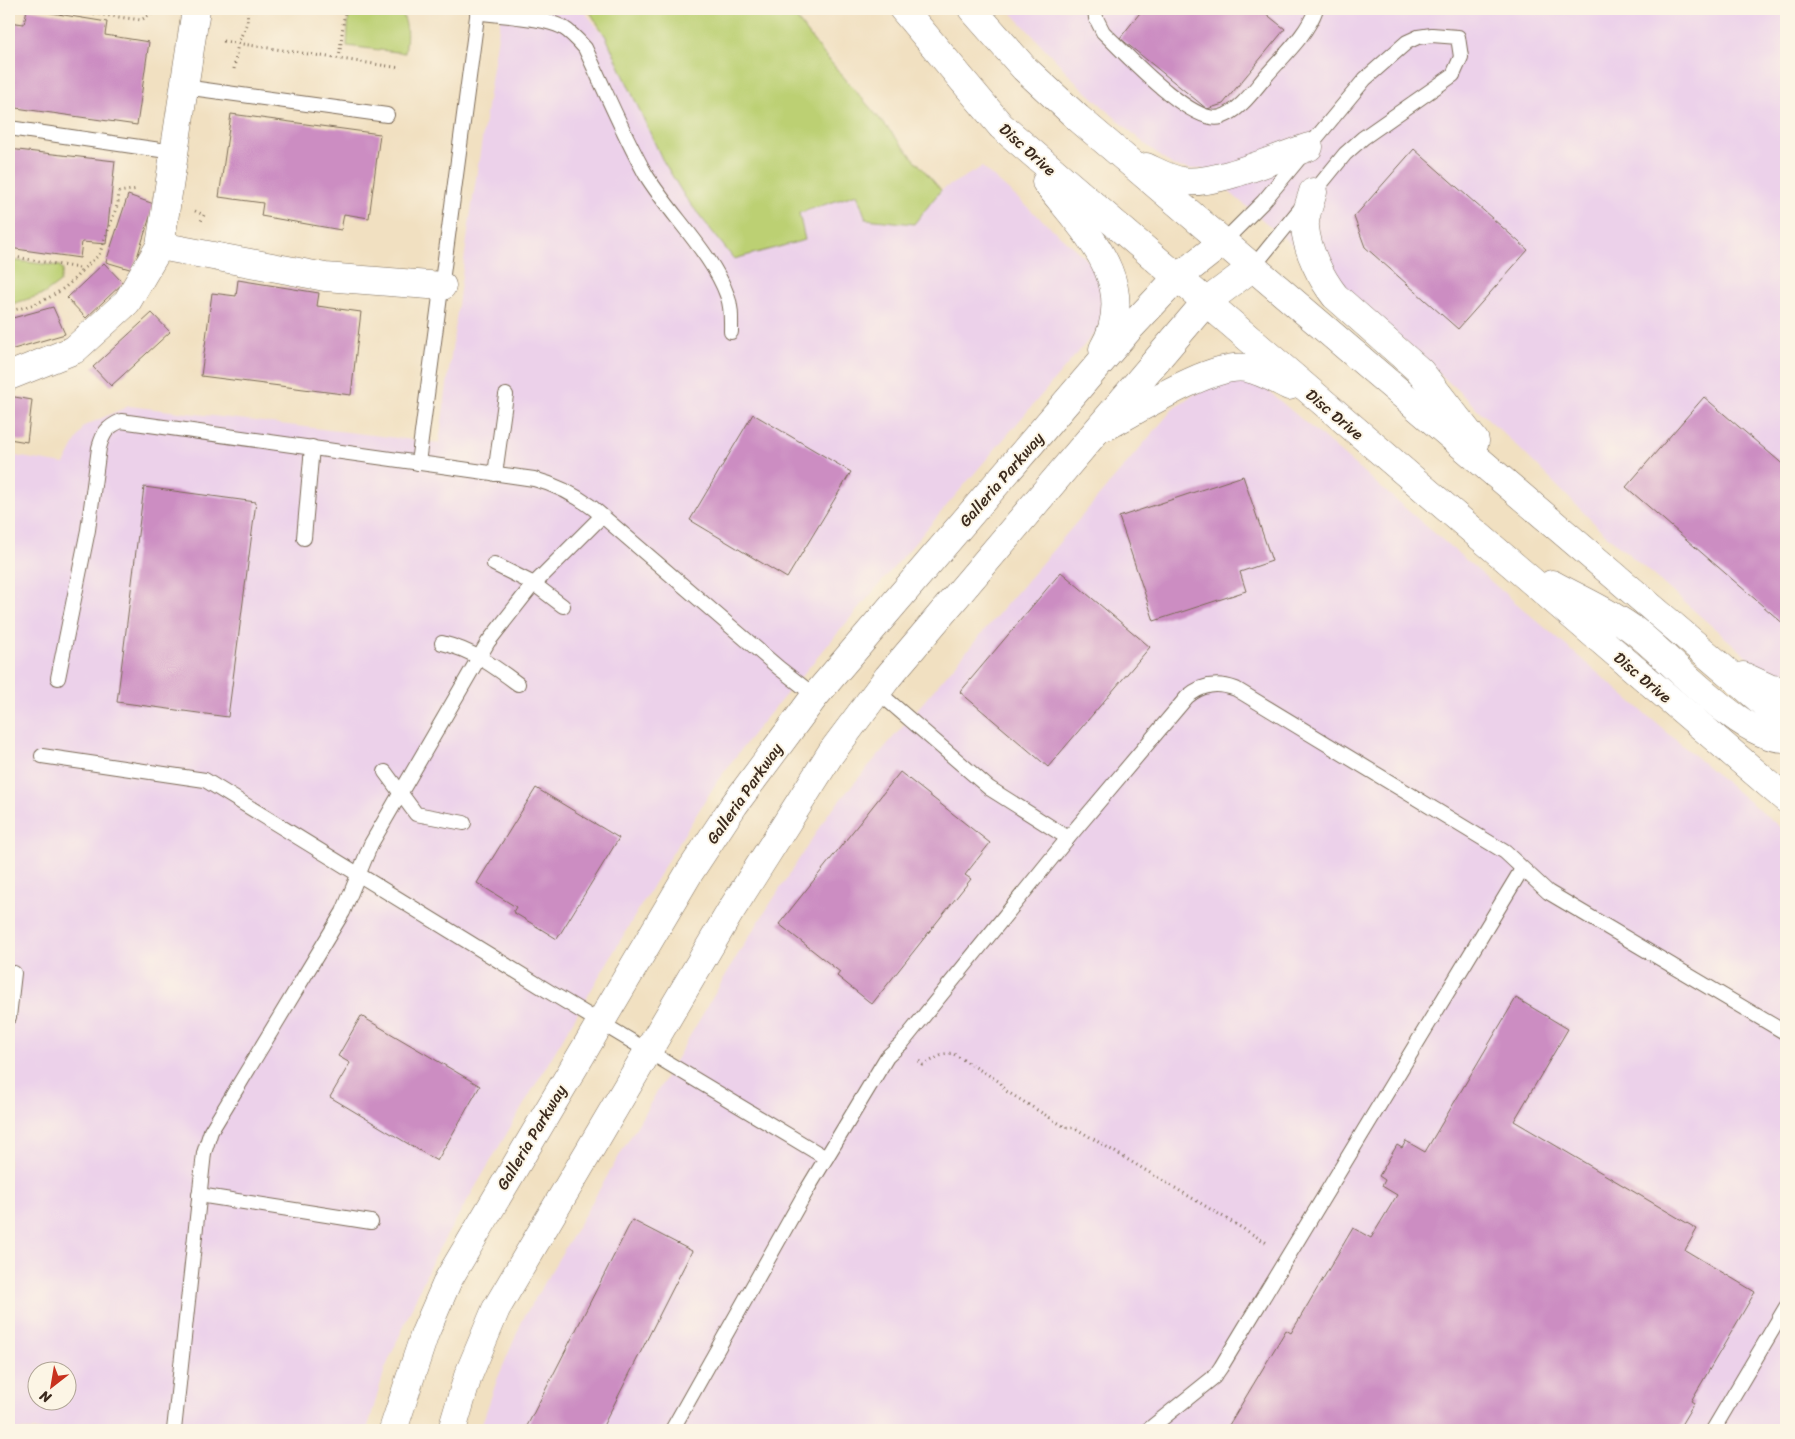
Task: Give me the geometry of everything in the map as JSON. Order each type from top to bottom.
[{"type":"main road","points":[[9,376],[74,350],[127,302],[160,246],[196,9]]},
{"type":"main road","name":"Disc Drive","points":[[903,9],[1001,126],[1176,279],[1786,799]]},
{"type":"main road","points":[[972,9],[1024,68],[1103,139],[1786,722]]},
{"type":"main road","points":[[1001,126],[1090,238],[1113,279],[1116,298],[1116,319],[1109,338],[1095,363],[1062,408]]},
{"type":"main road","points":[[1103,139],[1145,166],[1181,180],[1197,182],[1216,178],[1309,147]]},
{"type":"main road","points":[[1313,192],[1305,227],[1320,273],[1328,287],[1335,296],[1420,371],[1512,488]]},
{"type":"main road","name":"Galleria Parkway","points":[[393,1430],[425,1333],[448,1280],[600,1021],[689,873],[734,804],[815,696],[1130,329],[1176,279],[1223,242]]},
{"type":"main road","points":[[160,246],[325,277],[442,286]]},
{"type":"main road","points":[[452,1430],[468,1376],[496,1309],[726,921],[831,753],[877,691],[1205,303],[1253,267]]},
{"type":"main road","points":[[1094,433],[1181,387],[1217,371],[1234,368],[1246,368],[1267,374],[1322,403]]},
{"type":"main road","points":[[1506,560],[1636,631],[1738,720],[1762,734],[1786,738]]},
{"type":"main road","points":[[1706,653],[1752,682],[1772,689],[1786,690]]},
{"type":"lane","points":[[1095,9],[1096,18],[1103,32],[1177,101],[1194,112],[1210,117],[1220,117],[1247,98],[1307,29],[1316,9]]},
{"type":"lane","points":[[418,463],[478,10],[549,22],[568,31],[585,48],[647,176],[660,198],[716,272],[728,296],[731,332]]},
{"type":"lane","points":[[1223,242],[1263,202],[1365,79],[1407,42],[1418,37],[1432,35],[1458,37],[1461,57],[1453,75],[1364,138],[1345,154],[1253,267]]},
{"type":"lane","points":[[184,87],[386,115]]},
{"type":"lane","points":[[9,128],[174,152]]},
{"type":"lane","points":[[495,474],[506,395]]},
{"type":"lane","points":[[58,678],[88,530],[102,435],[110,426],[121,421],[132,421],[495,474],[555,485],[575,495],[602,516],[779,668],[815,696]]},
{"type":"lane","points":[[304,538],[312,447]]},
{"type":"lane","points":[[174,1430],[204,1153],[211,1132],[343,912],[371,844],[479,656],[507,615],[534,584],[602,516]]},
{"type":"lane","points":[[494,564],[534,584],[564,606]]},
{"type":"lane","points":[[442,644],[460,648],[479,656],[518,684]]},
{"type":"lane","points":[[672,1430],[826,1158],[888,1057],[902,1043],[1068,838],[1187,697],[1197,688],[1211,684],[1224,684],[1236,689],[1505,852],[1548,892],[1786,1033]]},
{"type":"lane","points":[[877,691],[989,788],[1068,838]]},
{"type":"lane","points":[[42,756],[205,780],[826,1158]]},
{"type":"lane","points":[[385,772],[416,814],[464,823]]},
{"type":"lane","points":[[1148,1430],[1214,1377],[1221,1367],[1522,869]]},
{"type":"lane","points":[[9,1017],[14,973]]},
{"type":"lane","points":[[199,1195],[371,1222]]},
{"type":"lane","points":[[1713,1430],[1786,1307]]},
{"type":"path","points":[[58,9],[141,20],[159,10],[165,17]]},
{"type":"path","points":[[233,75],[238,43],[247,22],[248,9]]},
{"type":"path","points":[[339,59],[344,9]]},
{"type":"path","points":[[222,41],[401,68]]},
{"type":"path","points":[[9,312],[28,307],[66,286],[99,255],[118,203],[119,192]]},
{"type":"path","points":[[9,256],[79,268],[81,271]]},
{"type":"path","points":[[918,1060],[923,1065],[944,1054],[952,1053],[1000,1082],[1006,1091],[1065,1127],[1075,1128],[1267,1243]]},
{"type":"shaded area","points":[[502,9],[582,9],[606,37],[662,159],[805,240],[799,213],[857,193],[914,223],[941,190],[982,167],[1091,263],[1103,282],[1105,315],[1097,330],[756,730],[718,780],[663,868],[433,1259],[385,1369],[367,1430],[9,1430],[9,455],[64,464],[84,426],[129,406],[439,443],[470,218]]},
{"type":"shaded area","points":[[1008,9],[1786,9],[1786,690],[1603,532],[1520,449],[1419,354],[1340,285],[1202,169],[1173,166],[1140,140],[1079,85]]},
{"type":"shaded area","points":[[1237,380],[1265,388],[1786,832],[1786,1430],[480,1430],[497,1380],[523,1319],[740,951],[828,814],[1173,409],[1207,388]]},
{"type":"green space","points":[[349,9],[399,9],[406,24],[405,53],[347,46]]},
{"type":"green space","points":[[588,9],[789,9],[823,53],[941,190],[914,224],[866,219],[857,194],[799,213],[805,240],[734,259],[685,197],[662,159],[606,37]]},
{"type":"green space","points":[[9,260],[60,266],[63,270],[60,282],[44,294],[9,305]]},
{"type":"building","points":[[27,9],[107,22],[105,35],[149,42],[137,125],[9,107],[9,22],[24,24]]},
{"type":"building","points":[[1143,9],[1260,9],[1285,29],[1223,104],[1207,109],[1120,38]]},
{"type":"building","points":[[231,114],[380,134],[369,218],[344,214],[341,230],[261,216],[263,203],[219,197]]},
{"type":"building","points":[[9,149],[115,161],[106,244],[82,242],[80,258],[9,248]]},
{"type":"building","points":[[1414,149],[1528,250],[1458,329],[1365,247],[1354,217]]},
{"type":"building","points":[[128,195],[154,204],[133,270],[106,262]]},
{"type":"building","points":[[104,263],[123,283],[86,318],[67,298]]},
{"type":"building","points":[[238,280],[319,293],[317,306],[361,312],[351,395],[201,376],[212,293],[236,296]]},
{"type":"building","points":[[53,307],[65,334],[10,350],[9,319]]},
{"type":"building","points":[[152,313],[170,332],[111,386],[93,367]]},
{"type":"building","points":[[9,396],[32,400],[27,442],[9,439]]},
{"type":"building","points":[[1704,397],[1786,467],[1786,626],[1626,487]]},
{"type":"building","points":[[753,414],[851,472],[787,578],[690,520]]},
{"type":"building","points":[[1243,476],[1272,561],[1240,572],[1246,591],[1154,621],[1119,517]]},
{"type":"building","points":[[144,487],[256,502],[228,717],[117,702]]},
{"type":"building","points":[[1061,572],[1150,647],[1048,767],[960,692]]},
{"type":"building","points":[[900,772],[990,843],[965,875],[971,879],[872,1004],[837,976],[840,972],[779,924]]},
{"type":"building","points":[[536,788],[619,838],[557,939],[513,912],[516,907],[477,883]]},
{"type":"building","points":[[1516,998],[1568,1029],[1514,1121],[1697,1229],[1685,1250],[1755,1292],[1691,1401],[1694,1403],[1678,1430],[1226,1430],[1286,1330],[1291,1333],[1353,1228],[1371,1238],[1397,1195],[1382,1186],[1385,1180],[1379,1176],[1397,1145],[1402,1148],[1406,1141],[1425,1152]]},
{"type":"building","points":[[361,1016],[480,1086],[437,1161],[330,1097],[350,1063],[338,1056]]},
{"type":"building","points":[[632,1220],[692,1251],[601,1430],[525,1430]]}]
